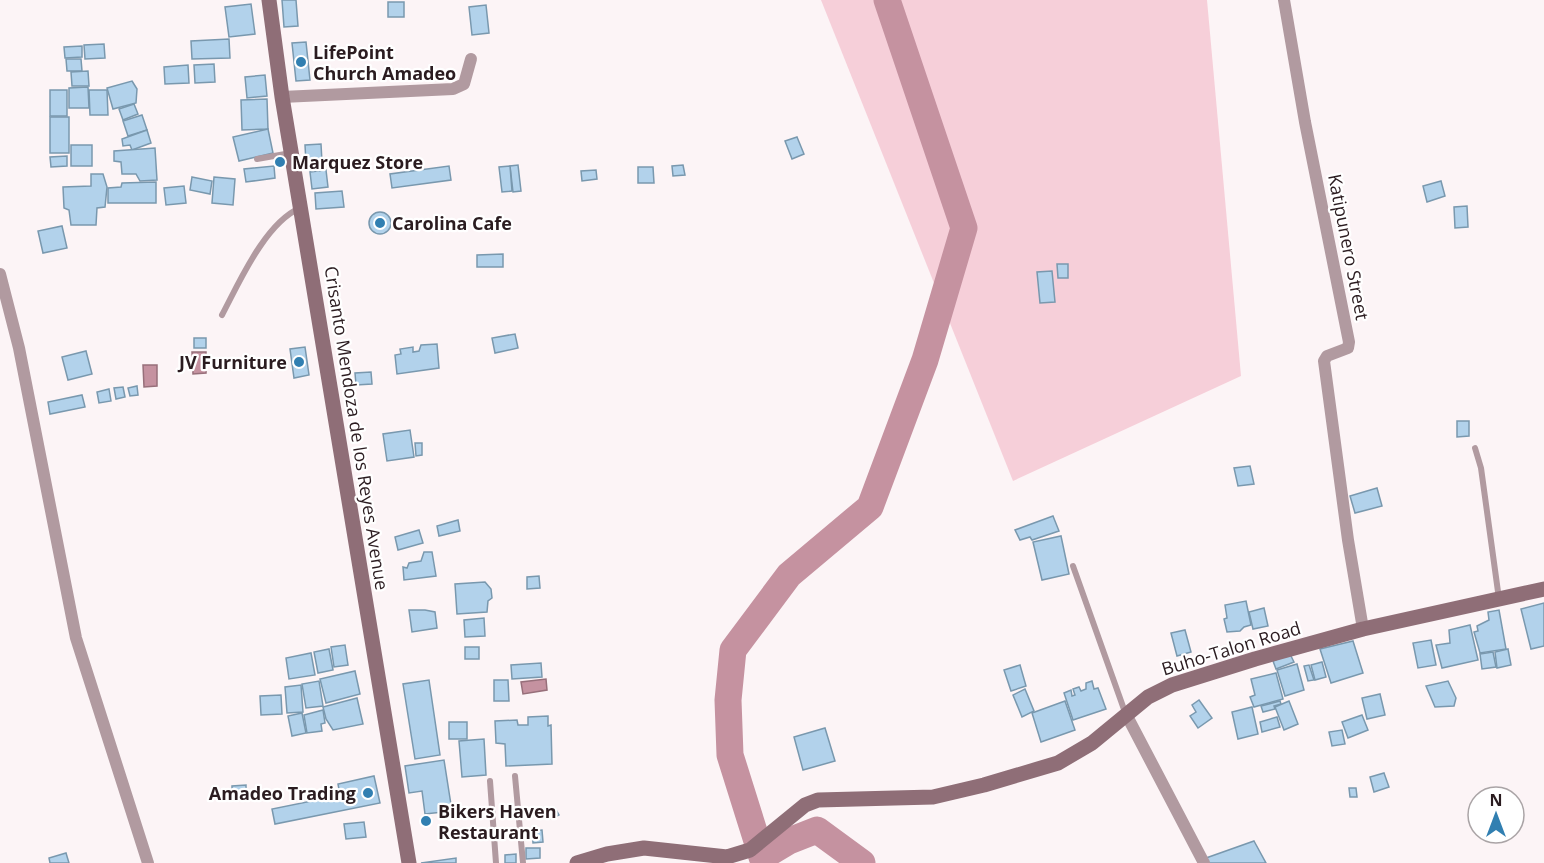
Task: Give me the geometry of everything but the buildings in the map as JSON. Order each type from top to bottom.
[{"type":"street","name":"Crisanto Mendoza de los Reyes Avenue","points":[[269,0],[291,153],[409,863]]},
{"type":"street","name":"Katipunero Street","points":[[1284,0],[1305,122],[1350,342],[1348,348],[1327,356],[1324,362],[1348,540],[1363,629]]},
{"type":"street","points":[[282,97],[453,89],[464,84],[471,58]]},
{"type":"street","points":[[0,274],[19,348],[76,639],[148,863]]},
{"type":"street","name":"Buho-Talon Road","points":[[577,863],[607,854],[644,848],[729,860],[750,850],[805,805],[819,800],[933,797],[984,785],[1058,763],[1092,743],[1148,697],[1172,685],[1363,629],[1544,589]]},
{"type":"street","points":[[1127,716],[1204,863]]},
{"type":"lane","points":[[257,159],[291,153]]},
{"type":"lane","points":[[222,315],[259,248],[291,213],[301,208]]},
{"type":"lane","points":[[1475,448],[1481,468],[1500,599]]},
{"type":"lane","points":[[1073,566],[1127,716]]},
{"type":"lane","points":[[515,776],[523,863]]},
{"type":"lane","points":[[490,781],[496,863]]},
{"type":"shaded area","points":[[821,0],[1207,0],[1241,376],[1013,481]]},
{"type":"shaded area","points":[[192,352],[206,352],[206,373],[193,374]]},
{"type":"shaded area","points":[[143,365],[157,365],[157,386],[144,387]]},
{"type":"shaded area","points":[[546,679],[547,690],[523,694],[521,682]]},
{"type":"waterway","points":[[862,863],[817,830],[789,841],[762,857],[730,755],[728,700],[733,650],[789,575],[870,507],[925,360],[964,228],[887,0]]},
{"type":"place","name":"LifePoint Church Amadeo","points":[[301,62]]},
{"type":"place","name":"Marquez Store","points":[[280,162]]},
{"type":"place","name":"Carolina Cafe","points":[[380,223]]},
{"type":"place","name":"JV Furniture","points":[[299,362]]},
{"type":"place","name":"Amadeo Trading","points":[[368,793]]},
{"type":"place","name":"Bikers Haven Restaurant","points":[[426,821]]}]
